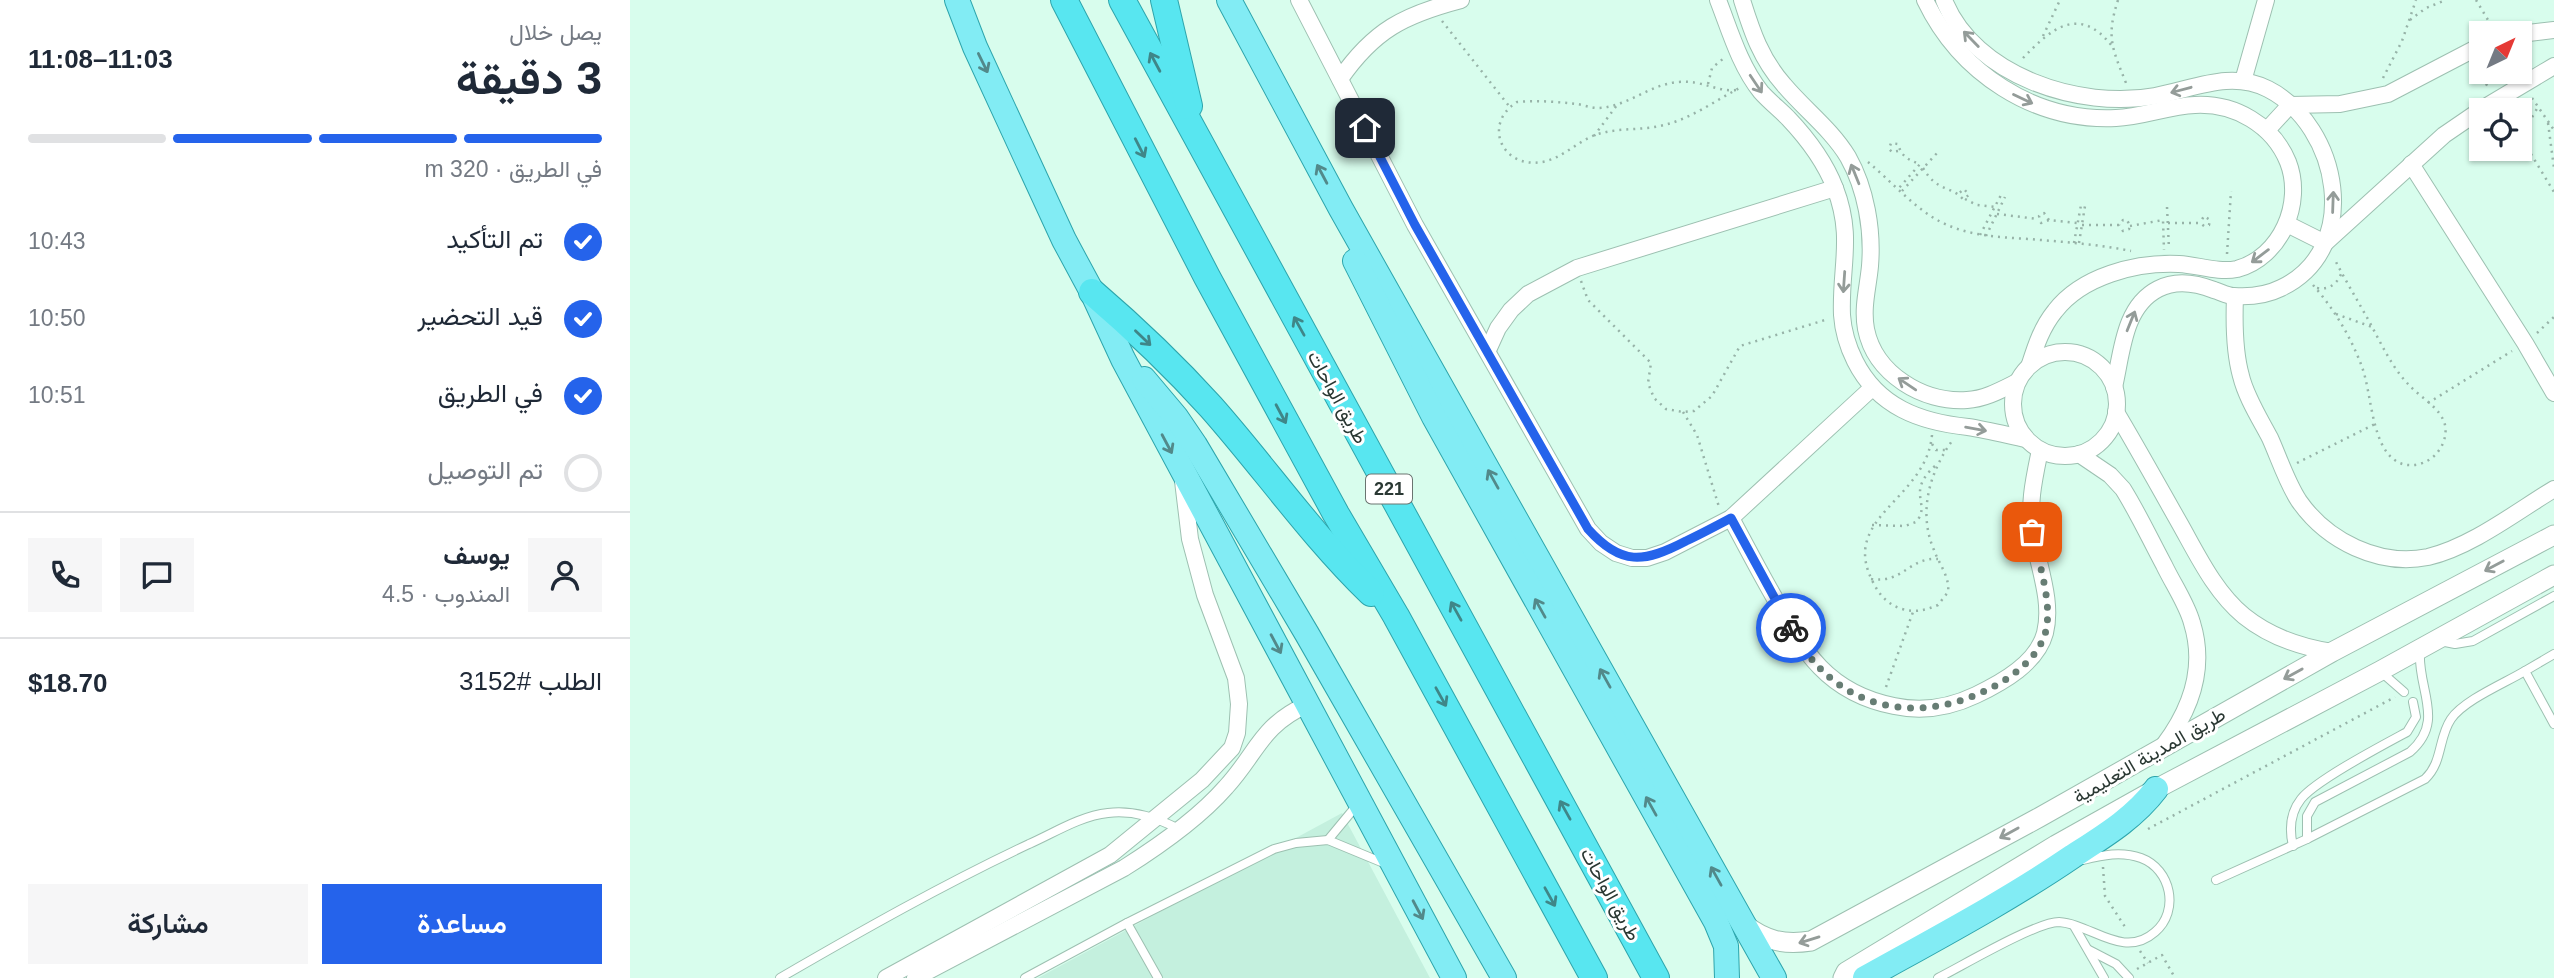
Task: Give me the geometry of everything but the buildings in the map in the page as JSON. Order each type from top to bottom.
[{"type":"highway","points":[[1064,0],[1227,313],[1594,978]]},
{"type":"highway","name":"طريق الواحات","points":[[1122,0],[1656,978]]},
{"type":"highway","points":[[1164,0],[1198,142]]},
{"type":"highway","points":[[1092,292],[1189,383],[1340,562],[1396,616]]},
{"type":"main road","points":[[957,0],[975,47],[1064,240],[1124,359],[1454,978]]},
{"type":"main road","points":[[1228,0],[1341,209],[1774,978]]},
{"type":"main road","points":[[1341,209],[1346,239],[1367,290],[1508,551],[1716,922],[1726,946],[1727,978]]},
{"type":"main road","points":[[1124,359],[1149,384],[1182,426],[1307,634],[1504,978]]},
{"type":"main road","points":[[1865,978],[2027,887],[2057,856],[2128,819],[2155,789]]},
{"type":"street","points":[[1299,0],[1415,225],[1588,529],[1616,554],[1647,558],[1665,552],[1727,520],[1872,388]]},
{"type":"street","points":[[1340,79],[1356,56],[1377,35],[1408,17],[1461,0]]},
{"type":"street","points":[[1718,0],[1752,79],[1810,144],[1835,188],[1844,216],[1847,245],[1842,315],[1851,354],[1872,388],[1903,411],[1932,422],[2026,439]]},
{"type":"street","points":[[1742,0],[1759,50],[1784,86],[1824,125],[1843,151],[1862,192],[1869,228],[1870,264],[1864,313],[1874,350],[1885,366],[1898,379],[1918,392],[1950,400],[1987,396],[2017,382]]},
{"type":"street","points":[[1925,0],[1945,35],[1959,52],[1993,82],[2033,104],[2075,115],[2115,118],[2148,115],[2180,107],[2211,105],[2241,114],[2267,131],[2280,146],[2289,164],[2293,184],[2292,205],[2287,224],[2278,240],[2252,263],[2235,269],[2163,264],[2118,271],[2073,293],[2055,310],[2039,336],[2030,364],[2017,382],[2012,405],[2014,418],[2026,439],[2040,450],[2059,456],[2078,454],[2101,442],[2111,428],[2116,412],[2114,387],[2131,316],[2142,301],[2158,289],[2176,284],[2196,284],[2235,296],[2259,295],[2280,289],[2302,274],[2314,262],[2326,243],[2411,164],[2444,135],[2469,118]]},
{"type":"street","points":[[1944,0],[1967,36],[1986,54],[2030,80],[2078,96],[2132,99],[2218,80],[2243,81],[2267,89],[2290,105],[2306,121],[2327,159],[2334,201],[2326,243]]},
{"type":"street","points":[[2243,81],[2266,0]]},
{"type":"street","points":[[2532,33],[2554,30]]},
{"type":"street","points":[[1740,55],[1759,50]]},
{"type":"street","points":[[2267,131],[2290,105],[2340,104],[2388,94],[2469,51]]},
{"type":"street","points":[[2532,79],[2554,66]]},
{"type":"street","points":[[2500,98],[2523,84]]},
{"type":"street","points":[[2075,115],[2081,107],[2078,96]]},
{"type":"street","points":[[2411,164],[2554,393]]},
{"type":"street","points":[[1488,350],[1511,310],[1528,294],[1577,268],[1835,188]]},
{"type":"street","points":[[2287,224],[2326,243]]},
{"type":"street","points":[[2235,296],[2234,324],[2241,377],[2298,499],[2318,524],[2342,541],[2368,554],[2397,559],[2426,557],[2456,548],[2554,489]]},
{"type":"street","points":[[1842,315],[1864,313]]},
{"type":"street","points":[[2030,364],[2050,353],[2062,351],[2084,355],[2102,368],[2114,387]]},
{"type":"street","points":[[2116,412],[2204,566],[2227,600],[2264,630],[2308,648],[2332,652]]},
{"type":"street","points":[[1727,520],[1798,642],[1814,663],[1833,681],[1880,704],[1918,709],[1956,704],[2004,681],[2036,651],[2044,635],[2048,618],[2032,532],[2030,497],[2040,450]]},
{"type":"street","points":[[2078,454],[2110,475],[2123,489],[2192,622],[2197,648],[2194,687],[2180,724],[2164,745]]},
{"type":"street","points":[[915,978],[1110,855],[1216,767],[1231,748],[1237,733],[1236,678],[1205,595],[1190,539],[1182,471]]},
{"type":"street","name":"طريق المدينة التعليمية","points":[[1741,922],[1773,941],[1792,944],[1811,942],[2040,817],[2332,652],[2554,534]]},
{"type":"street","name":"طريق المدينة التعليمية","points":[[2155,789],[2380,671],[2554,575]]},
{"type":"street","points":[[886,978],[1124,868],[1154,849],[1224,790],[1271,727],[1291,712],[1308,704]]},
{"type":"street","points":[[1843,978],[1846,972],[2057,856],[2040,817]]},
{"type":"lane","points":[[2437,639],[2455,644],[2473,641],[2554,596]]},
{"type":"lane","points":[[2307,839],[2307,816],[2321,797],[2410,752],[2421,740],[2429,718],[2420,674],[2420,649]]},
{"type":"lane","points":[[2216,880],[2293,846],[2425,779],[2438,761],[2449,724],[2456,713],[2554,654]]},
{"type":"lane","points":[[2380,671],[2404,692]]},
{"type":"lane","points":[[2525,671],[2554,724]]},
{"type":"lane","points":[[2293,846],[2292,817],[2301,799],[2316,786],[2407,732],[2416,716],[2413,702]]},
{"type":"lane","points":[[1328,839],[1359,803]]},
{"type":"lane","points":[[780,978],[987,864],[1081,820],[1108,813],[1156,817],[1180,829]]},
{"type":"lane","points":[[1025,978],[1274,849],[1328,839],[1395,868]]},
{"type":"lane","points":[[1938,978],[2039,926],[2052,923],[2073,925],[2116,942],[2135,942],[2146,938],[2161,925],[2169,906],[2168,886],[2157,868],[2140,857],[2116,853],[2057,856]]},
{"type":"lane","points":[[1127,923],[1158,978]]},
{"type":"lane","points":[[2073,925],[2104,978]]},
{"type":"lane","points":[[2088,950],[2116,964],[2129,978]]},
{"type":"path","points":[[2042,39],[2060,0]]},
{"type":"path","points":[[2118,0],[2111,22],[2112,46],[2132,99]]},
{"type":"path","points":[[2370,99],[2393,61],[2416,0]]},
{"type":"path","points":[[2410,20],[2426,8],[2446,0]]},
{"type":"path","points":[[2476,0],[2489,21]]},
{"type":"path","points":[[1433,10],[1510,107]]},
{"type":"path","points":[[2011,70],[2042,39],[2061,26],[2073,24],[2095,30],[2112,46]]},
{"type":"path","points":[[1708,84],[1712,68],[1717,62],[1732,55],[1740,55]]},
{"type":"path","points":[[1737,90],[1717,89],[1708,84],[1687,82],[1665,84],[1617,105],[1596,108],[1532,101],[1517,102],[1500,122],[1499,132],[1504,149],[1519,161],[1547,161],[1594,136],[1628,128],[1652,128],[1676,122],[1737,90],[1752,79]]},
{"type":"path","points":[[2523,84],[2554,130]]},
{"type":"path","points":[[1594,136],[1617,105]]},
{"type":"path","points":[[2532,116],[2538,107]]},
{"type":"path","points":[[2547,121],[2554,168]]},
{"type":"path","points":[[1898,150],[1904,157],[1920,164],[1900,189]]},
{"type":"path","points":[[1843,151],[1867,162],[1937,220],[1964,231],[1986,236],[2079,243],[2138,253],[2163,264]]},
{"type":"path","points":[[1900,189],[1938,152]]},
{"type":"path","points":[[2532,156],[2554,192]]},
{"type":"path","points":[[1923,168],[1934,183],[1961,198],[1977,205],[1995,207]]},
{"type":"path","points":[[1958,194],[1962,189],[1967,190],[1969,195],[1965,199]]},
{"type":"path","points":[[2226,269],[2231,191]]},
{"type":"path","points":[[1980,235],[2003,196],[1986,236]]},
{"type":"path","points":[[2074,243],[2083,205],[2079,243]]},
{"type":"path","points":[[2163,264],[2168,223],[2167,207]]},
{"type":"path","points":[[2038,219],[2041,213],[2045,213],[2049,220]]},
{"type":"path","points":[[1997,214],[2038,219],[2041,223],[2049,220],[2077,223]]},
{"type":"path","points":[[2119,226],[2123,220],[2127,220],[2130,226]]},
{"type":"path","points":[[2082,225],[2119,226],[2123,231],[2130,226],[2163,220],[2163,264]]},
{"type":"path","points":[[2168,223],[2200,223]]},
{"type":"path","points":[[2302,274],[2335,314],[2362,366],[2380,441],[2396,461],[2411,465],[2427,461],[2438,451],[2446,434],[2441,415],[2410,387],[2395,368],[2326,243]]},
{"type":"path","points":[[1577,268],[1588,300],[1651,363],[1648,383],[1654,398],[1666,409],[1694,411],[1712,396],[1725,369],[1744,344],[1842,315]]},
{"type":"path","points":[[2315,288],[2329,288],[2342,274]]},
{"type":"path","points":[[2335,314],[2372,327]]},
{"type":"path","points":[[2428,403],[2525,343],[2554,317]]},
{"type":"path","points":[[1683,412],[1697,435],[1727,520]]},
{"type":"path","points":[[1932,422],[1931,443],[1925,462],[1915,480],[1872,525],[1864,547],[1867,569],[1877,589],[1891,604],[1913,612],[1938,606],[1945,598],[1949,585],[1932,546],[1926,517],[1928,489],[1936,466],[1962,427]]},
{"type":"path","points":[[2284,469],[2375,424]]},
{"type":"path","points":[[1931,443],[1936,450],[1945,450]]},
{"type":"path","points":[[1872,525],[1905,526],[1916,522],[1922,512],[1920,486],[1923,477],[1936,466]]},
{"type":"path","points":[[1871,579],[1889,580],[1898,577],[1919,561],[1938,559]]},
{"type":"path","points":[[1880,704],[1913,612]]},
{"type":"path","points":[[2140,833],[2404,692]]},
{"type":"path","points":[[2104,855],[2105,895],[2148,963]]},
{"type":"path","points":[[2103,868],[2110,867]]},
{"type":"path","points":[[2141,978],[2136,969],[2162,955],[2175,978]]},
{"type":"shaded area","points":[[1342,813],[1430,978],[1038,978]]},
{"type":"way so far","points":[[1791,628],[1814,663],[1833,681],[1856,694],[1880,704],[1918,709],[1956,704],[2004,681],[2036,651],[2044,635],[2048,618],[2046,600],[2032,532]]},
{"type":"route","points":[[1365,128],[1415,225],[1588,529],[1616,554],[1647,558],[1665,552],[1731,518],[1791,628]]}]
